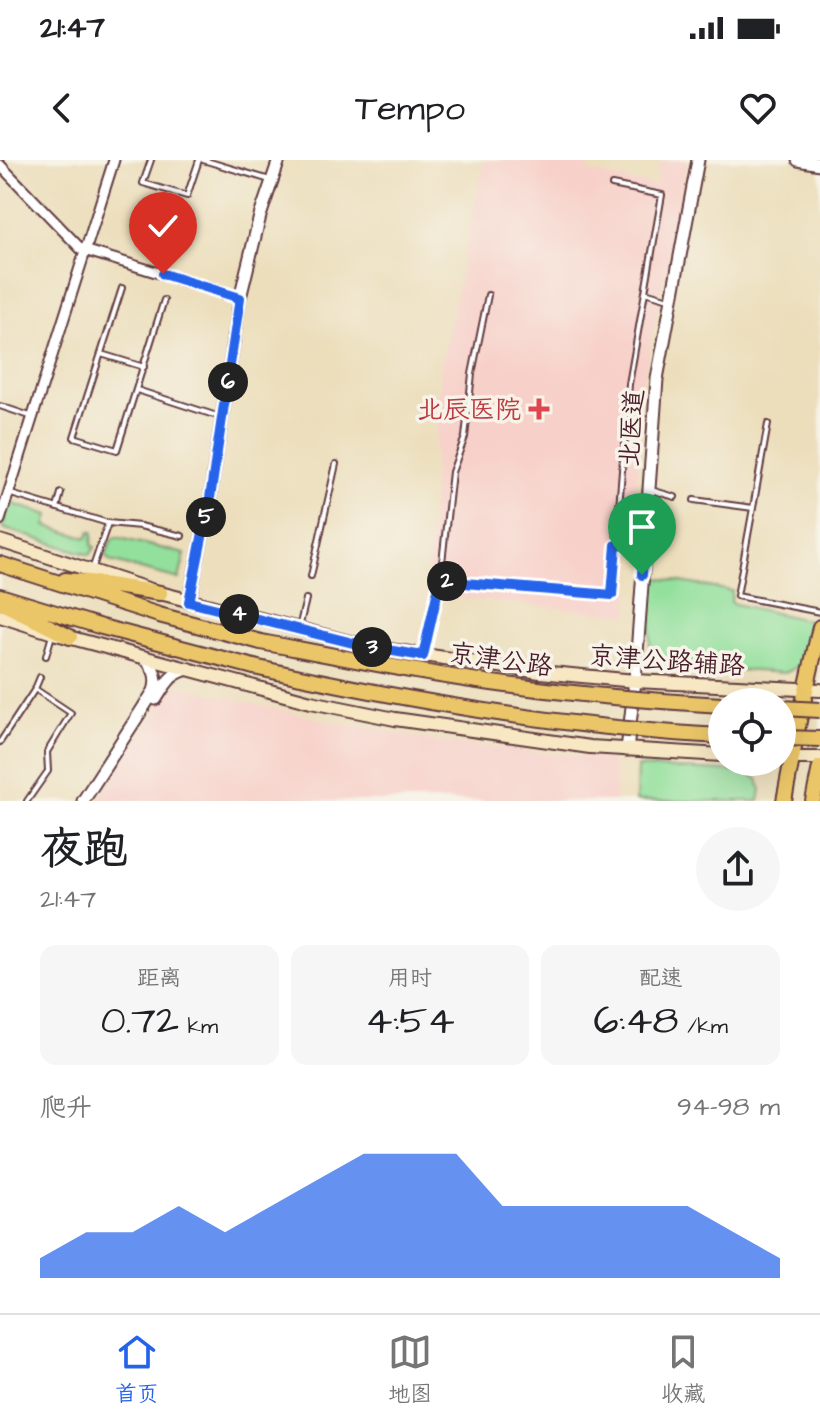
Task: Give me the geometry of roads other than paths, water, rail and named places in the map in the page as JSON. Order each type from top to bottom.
[{"type":"main road","name":"京津公路辅路","points":[[0,541],[189,602],[369,647],[540,672],[635,681],[813,690]]},
{"type":"main road","name":"京津公路","points":[[3,562],[159,615],[261,642],[512,686],[708,704]]},
{"type":"main road","points":[[42,577],[160,593]]},
{"type":"main road","name":"京津公路","points":[[0,599],[254,667],[348,688],[529,717],[708,735]]},
{"type":"main road","points":[[0,599],[70,637]]},
{"type":"main road","points":[[0,616],[311,702],[395,719],[590,747],[708,754]]},
{"type":"main road","points":[[796,734],[813,690],[820,627]]},
{"type":"main road","points":[[796,709],[820,710]]},
{"type":"main road","points":[[796,738],[820,739]]},
{"type":"main road","points":[[796,758],[820,758]]},
{"type":"main road","points":[[813,801],[820,767]]},
{"type":"main road","points":[[784,801],[786,776]]},
{"type":"street","points":[[0,520],[111,160]]},
{"type":"street","points":[[189,602],[210,498],[240,298],[260,216],[279,160]]},
{"type":"street","name":"北医道","points":[[627,750],[635,681],[657,379],[698,160]]},
{"type":"street","points":[[798,160],[820,164]]},
{"type":"street","points":[[0,165],[83,249],[240,298]]},
{"type":"street","points":[[0,506],[6,493]]},
{"type":"street","points":[[83,801],[154,691],[156,674],[144,657]]},
{"type":"street","points":[[92,801],[169,680],[175,673],[189,669]]},
{"type":"lane","points":[[151,160],[143,183],[187,196],[201,160],[272,181]]},
{"type":"lane","points":[[440,581],[612,595],[629,384],[662,195],[612,185]]},
{"type":"lane","points":[[122,288],[74,437],[117,450],[164,300]]},
{"type":"lane","points":[[645,292],[672,299]]},
{"type":"lane","points":[[423,656],[440,581],[452,472],[465,437],[472,374],[488,295]]},
{"type":"lane","points":[[101,354],[144,367]]},
{"type":"lane","points":[[137,390],[222,417]]},
{"type":"lane","points":[[0,406],[30,416]]},
{"type":"lane","points":[[768,424],[737,596],[820,612]]},
{"type":"lane","points":[[311,576],[336,464]]},
{"type":"lane","points":[[648,489],[675,497]]},
{"type":"lane","points":[[6,493],[108,523],[140,526],[182,536]]},
{"type":"lane","points":[[57,508],[61,493]]},
{"type":"lane","points":[[694,500],[753,508]]},
{"type":"lane","points":[[93,570],[108,523]]},
{"type":"lane","points":[[616,545],[644,546]]},
{"type":"lane","points":[[299,630],[306,599]]},
{"type":"lane","points":[[46,656],[53,633]]},
{"type":"lane","points":[[0,742],[40,677]]},
{"type":"lane","points":[[27,801],[48,771],[47,752],[71,713],[35,689]]},
{"type":"place","name":"北辰医院","points":[[539,409]]}]
